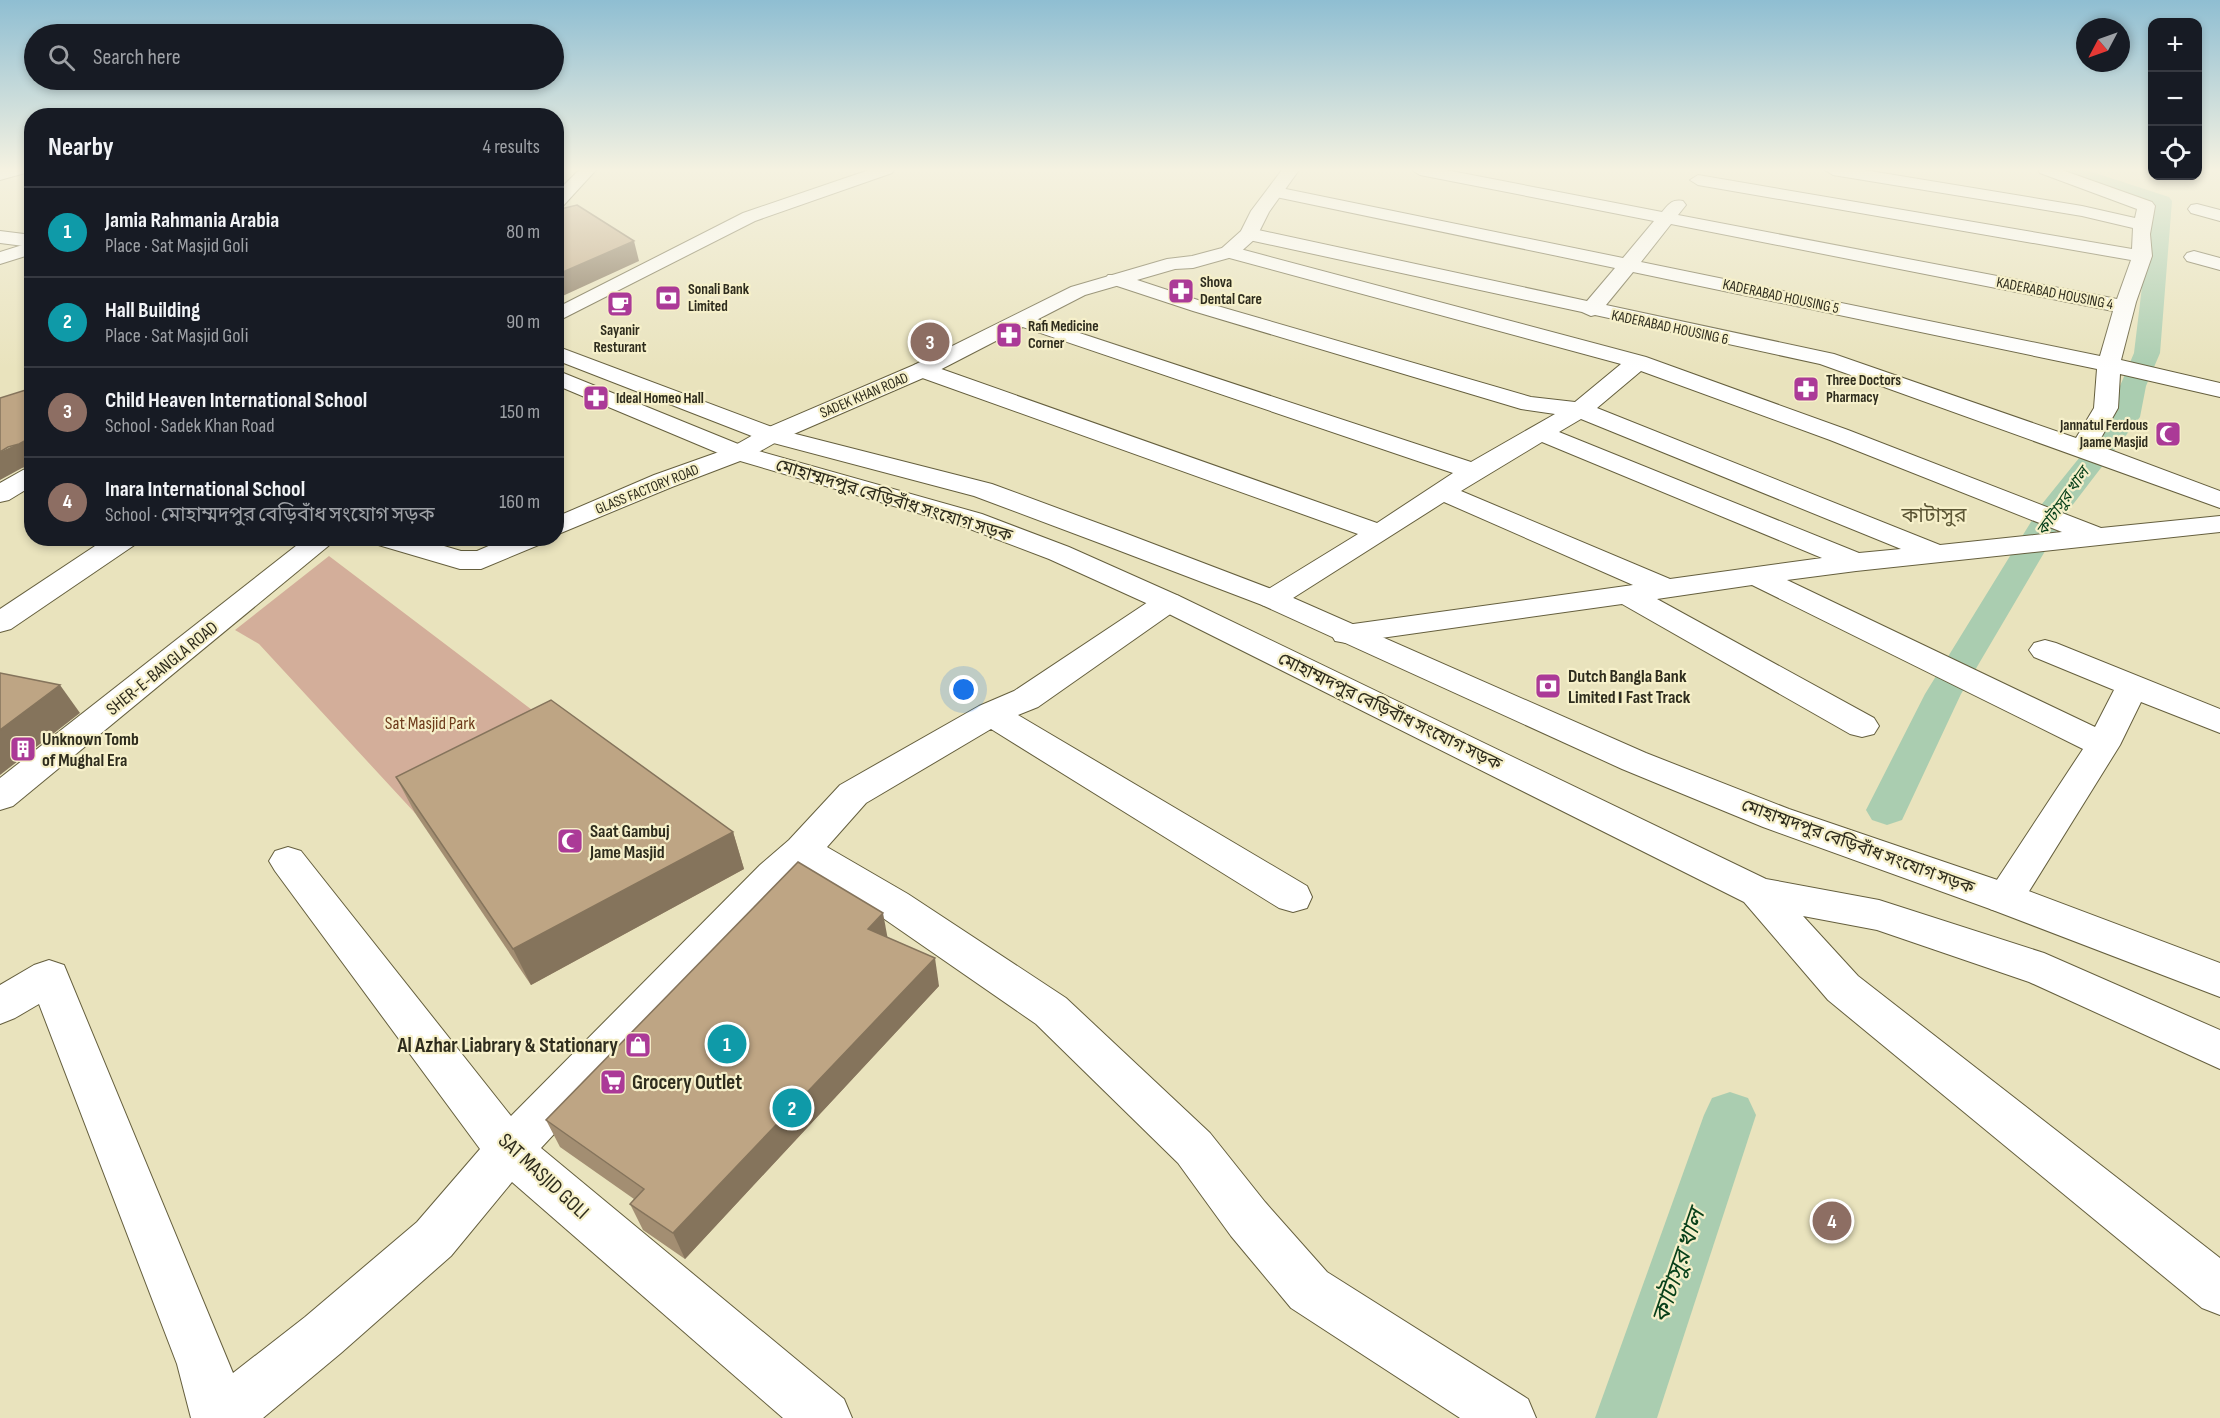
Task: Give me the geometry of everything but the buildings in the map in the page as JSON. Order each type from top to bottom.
[{"type":"street","points":[[564,312],[712,236]]},
{"type":"street","name":"SADEK KHAN ROAD","points":[[739,453],[771,435],[922,370],[1078,291],[1174,263],[1193,262],[1228,252],[1246,236]]},
{"type":"street","name":"KADERABAD HOUSING 6","points":[[1259,236],[1591,310],[1826,359],[2126,464],[2220,500]]},
{"type":"street","name":"KADERABAD HOUSING 5","points":[[1493,236],[2113,365],[2220,390]]},
{"type":"street","points":[[1591,310],[1651,236]]},
{"type":"street","name":"KADERABAD HOUSING 4","points":[[1760,236],[2125,307]]},
{"type":"street","points":[[2034,236],[2142,256]]},
{"type":"street","points":[[2082,449],[2106,408],[2125,307],[2142,256],[2141,236]]},
{"type":"street","points":[[0,237],[24,240]]},
{"type":"street","points":[[0,258],[24,250]]},
{"type":"street","points":[[1228,252],[1638,362],[1839,435],[2022,507],[2071,534]]},
{"type":"street","points":[[2194,257],[2220,264]]},
{"type":"street","points":[[1115,279],[1211,311],[1529,404],[1580,410],[1934,552]]},
{"type":"street","points":[[1021,320],[1473,471]]},
{"type":"street","name":"মোহাম্মদপুর বেড়িবাঁধ সংযোগ সড়ক","points":[[564,355],[771,435],[983,490],[1260,595],[1634,761],[1765,814],[2004,898],[2220,980]]},
{"type":"street","points":[[1216,625],[1260,595],[1380,533],[1473,471],[1580,410],[1638,362]]},
{"type":"street","points":[[922,370],[1380,533]]},
{"type":"street","name":"মোহাম্মদপুর বেড়িবাঁধ সংযোগ সড়ক","points":[[564,380],[739,453],[972,520],[1059,554],[1216,625],[1758,892],[1879,915],[2044,970],[2220,1050]]},
{"type":"street","points":[[1541,434],[1856,562]]},
{"type":"street","name":"GLASS FACTORY ROAD","points":[[564,524],[663,481],[739,453]]},
{"type":"street","points":[[0,494],[24,480]]},
{"type":"street","points":[[1442,492],[1665,588]]},
{"type":"street","points":[[1346,634],[1754,575],[1934,552],[1985,549],[2071,534],[2099,537],[2220,524]]},
{"type":"street","points":[[0,623],[114,546]]},
{"type":"street","name":"SHER-E-BANGLA ROAD","points":[[0,797],[314,546]]},
{"type":"street","points":[[412,546],[460,560],[481,561],[514,546]]},
{"type":"street","points":[[1754,575],[2103,745]]},
{"type":"street","points":[[1624,593],[1862,726]]},
{"type":"street","points":[[0,1006],[49,977],[204,1364],[219,1418],[323,1335],[434,1239],[509,1150],[773,875],[802,850],[853,794],[991,714],[1026,699],[1168,602]]},
{"type":"street","points":[[2045,650],[2220,722]]},
{"type":"street","points":[[2004,898],[2103,745],[2132,687]]},
{"type":"street","points":[[991,714],[1293,897]]},
{"type":"street","points":[[802,850],[894,905],[1051,1011],[1194,1148],[1248,1219],[1309,1290],[1509,1418]]},
{"type":"street","name":"SAT MASJID GOLI","points":[[288,861],[509,1150],[825,1418]]},
{"type":"street","points":[[1758,892],[1844,988],[2220,1290]]},
{"type":"green space","name":"Sat Masjid Park","points":[[329,556],[565,735],[415,813],[259,644],[235,630]]},
{"type":"waterway","name":"কাটাসুর খাল","points":[[1887,810],[1943,694],[2057,504],[2126,417],[2133,386],[2147,353],[2159,236]]},
{"type":"waterway","name":"কাটাসুর খাল","points":[[1626,1418],[1730,1115]]},
{"type":"place","name":"Shova Dental Care","points":[[1181,291]]},
{"type":"place","name":"Sonali Bank Limited","points":[[668,298]]},
{"type":"place","name":"Sayanir Resturant","points":[[620,304]]},
{"type":"place","name":"Rafi Medicine Corner","points":[[1009,335]]},
{"type":"place","name":"Child Heaven International School","points":[[930,342]]},
{"type":"place","name":"Three Doctors Pharmacy","points":[[1806,389]]},
{"type":"place","name":"Ideal Homeo Hall","points":[[596,398]]},
{"type":"place","name":"Jannatul Ferdous Jaame Masjid","points":[[2168,434]]},
{"type":"place","name":"Dutch Bangla Bank Limited। Fast Track","points":[[1548,686]]},
{"type":"place","name":"Unknown Tomb of Mughal Era","points":[[23,749]]},
{"type":"place","name":"Saat Gambuj Jame Masjid","points":[[570,841]]},
{"type":"place","name":"Jamia Rahmania Arabia","points":[[727,1044]]},
{"type":"place","name":"Al Azhar Liabrary & Stationary","points":[[638,1045]]},
{"type":"place","name":"Grocery Outlet","points":[[613,1082]]},
{"type":"place","name":"Hall Building","points":[[792,1108]]},
{"type":"place","name":"Inara International School","points":[[1832,1221]]},
{"type":"district","name":"কাটাসুর","points":[[1934,515]]}]
